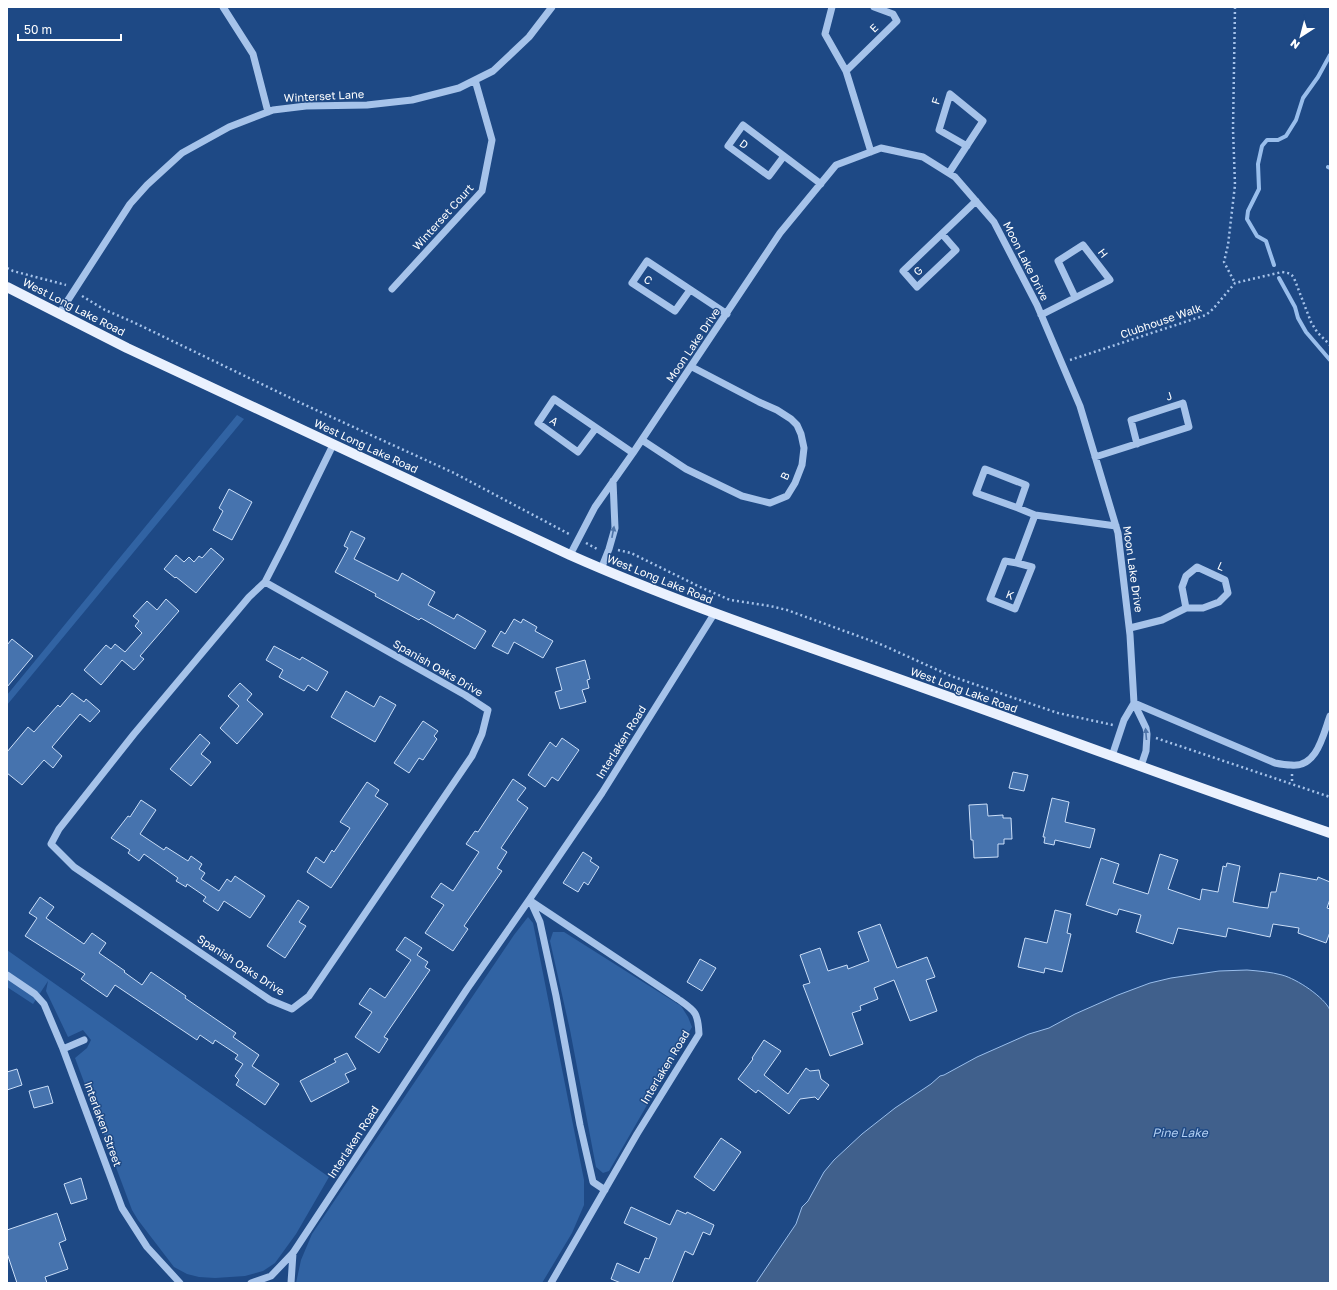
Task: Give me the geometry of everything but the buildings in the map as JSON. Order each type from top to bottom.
[{"type":"main road","name":"West Long Lake Road","points":[[7,287],[127,348],[601,569],[714,614],[1330,833]]},
{"type":"street","points":[[223,7],[253,54],[268,112]]},
{"type":"street","name":"Winterset Lane","points":[[59,314],[73,290],[130,204],[147,184],[182,153],[229,127],[268,112],[306,106],[367,105],[412,100],[458,88],[493,71],[529,37],[552,7]]},
{"type":"street","points":[[832,7],[825,34],[846,71],[871,152]]},
{"type":"street","name":"E","points":[[846,71],[897,21],[892,14],[874,7]]},
{"type":"street","name":"Winterset Court","points":[[392,289],[482,191],[492,140],[475,80]]},
{"type":"street","name":"F","points":[[949,173],[967,146],[983,122],[950,94],[939,130],[967,146]]},
{"type":"street","name":"D","points":[[784,156],[769,176],[728,146],[743,125],[784,156],[821,184]]},
{"type":"street","name":"Moon Lake Drive","points":[[570,555],[595,507],[692,367],[780,233],[836,166],[881,148],[923,157],[955,177],[994,222],[1041,314],[1080,406],[1118,533],[1130,628],[1134,703],[1146,728],[1147,734],[1146,750],[1141,766]]},
{"type":"street","name":"G","points":[[942,234],[956,250],[916,287],[903,271],[942,234],[976,202]]},
{"type":"street","name":"H","points":[[1041,314],[1110,280],[1083,245],[1058,261],[1075,297]]},
{"type":"street","name":"C","points":[[690,290],[675,311],[632,283],[647,261],[727,314]]},
{"type":"street","name":"B","points":[[642,440],[686,469],[742,496],[770,503],[787,496],[795,483],[802,465],[804,448],[801,434],[797,426],[791,419],[777,410],[692,367]]},
{"type":"street","name":"A","points":[[596,428],[578,452],[538,423],[554,399],[633,453]]},
{"type":"street","name":"J","points":[[1095,457],[1137,444],[1190,427],[1183,403],[1131,420],[1137,444]]},
{"type":"street","name":"Spanish Oaks Drive","points":[[265,582],[465,694],[488,710],[482,734],[472,756],[309,996],[292,1009],[270,1000],[74,867],[51,844],[59,829],[134,734],[249,597],[265,582],[286,543],[333,445]]},
{"type":"street","points":[[1018,508],[1026,485],[985,469],[976,493],[1036,515],[1116,526]]},
{"type":"street","points":[[601,569],[615,528],[613,481]]},
{"type":"street","points":[[1017,563],[1036,515]]},
{"type":"street","name":"K","points":[[1005,561],[1017,563],[1032,567],[1015,609],[990,599],[1005,561]]},
{"type":"street","name":"L","points":[[1130,628],[1162,620],[1186,608],[1203,608],[1219,602],[1228,593],[1225,580],[1197,568],[1186,576],[1182,587],[1186,608]]},
{"type":"street","name":"Interlaken Road","points":[[251,1283],[271,1276],[293,1253],[467,989],[602,794],[714,614]]},
{"type":"street","points":[[1112,756],[1121,727],[1134,703],[1275,763],[1292,766],[1309,761],[1315,755],[1330,716]]},
{"type":"street","points":[[530,900],[540,922],[556,996],[580,1125],[593,1182],[605,1190]]},
{"type":"street","name":"Interlaken Road","points":[[530,900],[678,998],[693,1010],[699,1020],[699,1034],[637,1134],[551,1283]]},
{"type":"street","name":"Interlaken Street","points":[[7,975],[35,994],[44,1004],[63,1049],[122,1208],[147,1247],[180,1283]]},
{"type":"street","points":[[63,1049],[84,1040]]},
{"type":"street","points":[[291,1283],[293,1253]]},
{"type":"path","points":[[1235,7],[1233,129],[1235,185],[1228,245],[1224,262],[1235,283],[1282,272],[1292,274],[1297,283],[1311,322],[1317,332],[1330,345]]},
{"type":"path","points":[[7,268],[13,271],[64,284],[105,310],[454,473],[599,550],[609,549],[631,553],[730,600],[787,610],[880,644],[951,676],[1058,713],[1121,727]]},
{"type":"path","name":"Clubhouse Walk","points":[[1062,362],[1206,316],[1235,283]]},
{"type":"path","points":[[1147,734],[1154,738],[1330,797]]},
{"type":"shaded area","points":[[237,415],[244,419],[7,705],[7,695]]},
{"type":"shaded area","points":[[528,917],[533,923],[584,1180],[584,1205],[572,1233],[542,1283],[296,1283],[301,1260],[312,1234],[514,935]]},
{"type":"shaded area","points":[[553,932],[564,932],[681,1006],[692,1027],[609,1171],[603,1173],[596,1167],[570,1030],[550,941]]},
{"type":"shaded area","points":[[7,950],[329,1177],[296,1234],[275,1263],[263,1271],[245,1276],[215,1278],[199,1277],[187,1274],[174,1267],[132,1210],[75,1058],[87,1048],[91,1040],[83,1030],[68,1037],[46,991],[48,981],[33,1004],[7,987]]},
{"type":"water","name":"Pine Lake","points":[[1247,970],[1278,974],[1295,980],[1316,994],[1330,1010],[1330,1283],[756,1283],[796,1224],[802,1207],[808,1201],[824,1172],[834,1160],[862,1134],[940,1076],[977,1057],[1029,1034],[1049,1028],[1075,1014],[1150,983],[1171,978],[1219,971]]},
{"type":"waterway","points":[[1274,265],[1266,241],[1257,236],[1247,219],[1248,211],[1259,189],[1258,164],[1262,146],[1267,140],[1278,140],[1286,136],[1296,120],[1303,98],[1318,77],[1330,55]]},
{"type":"waterway","points":[[1279,278],[1295,307],[1298,318],[1306,332],[1330,360]]}]
